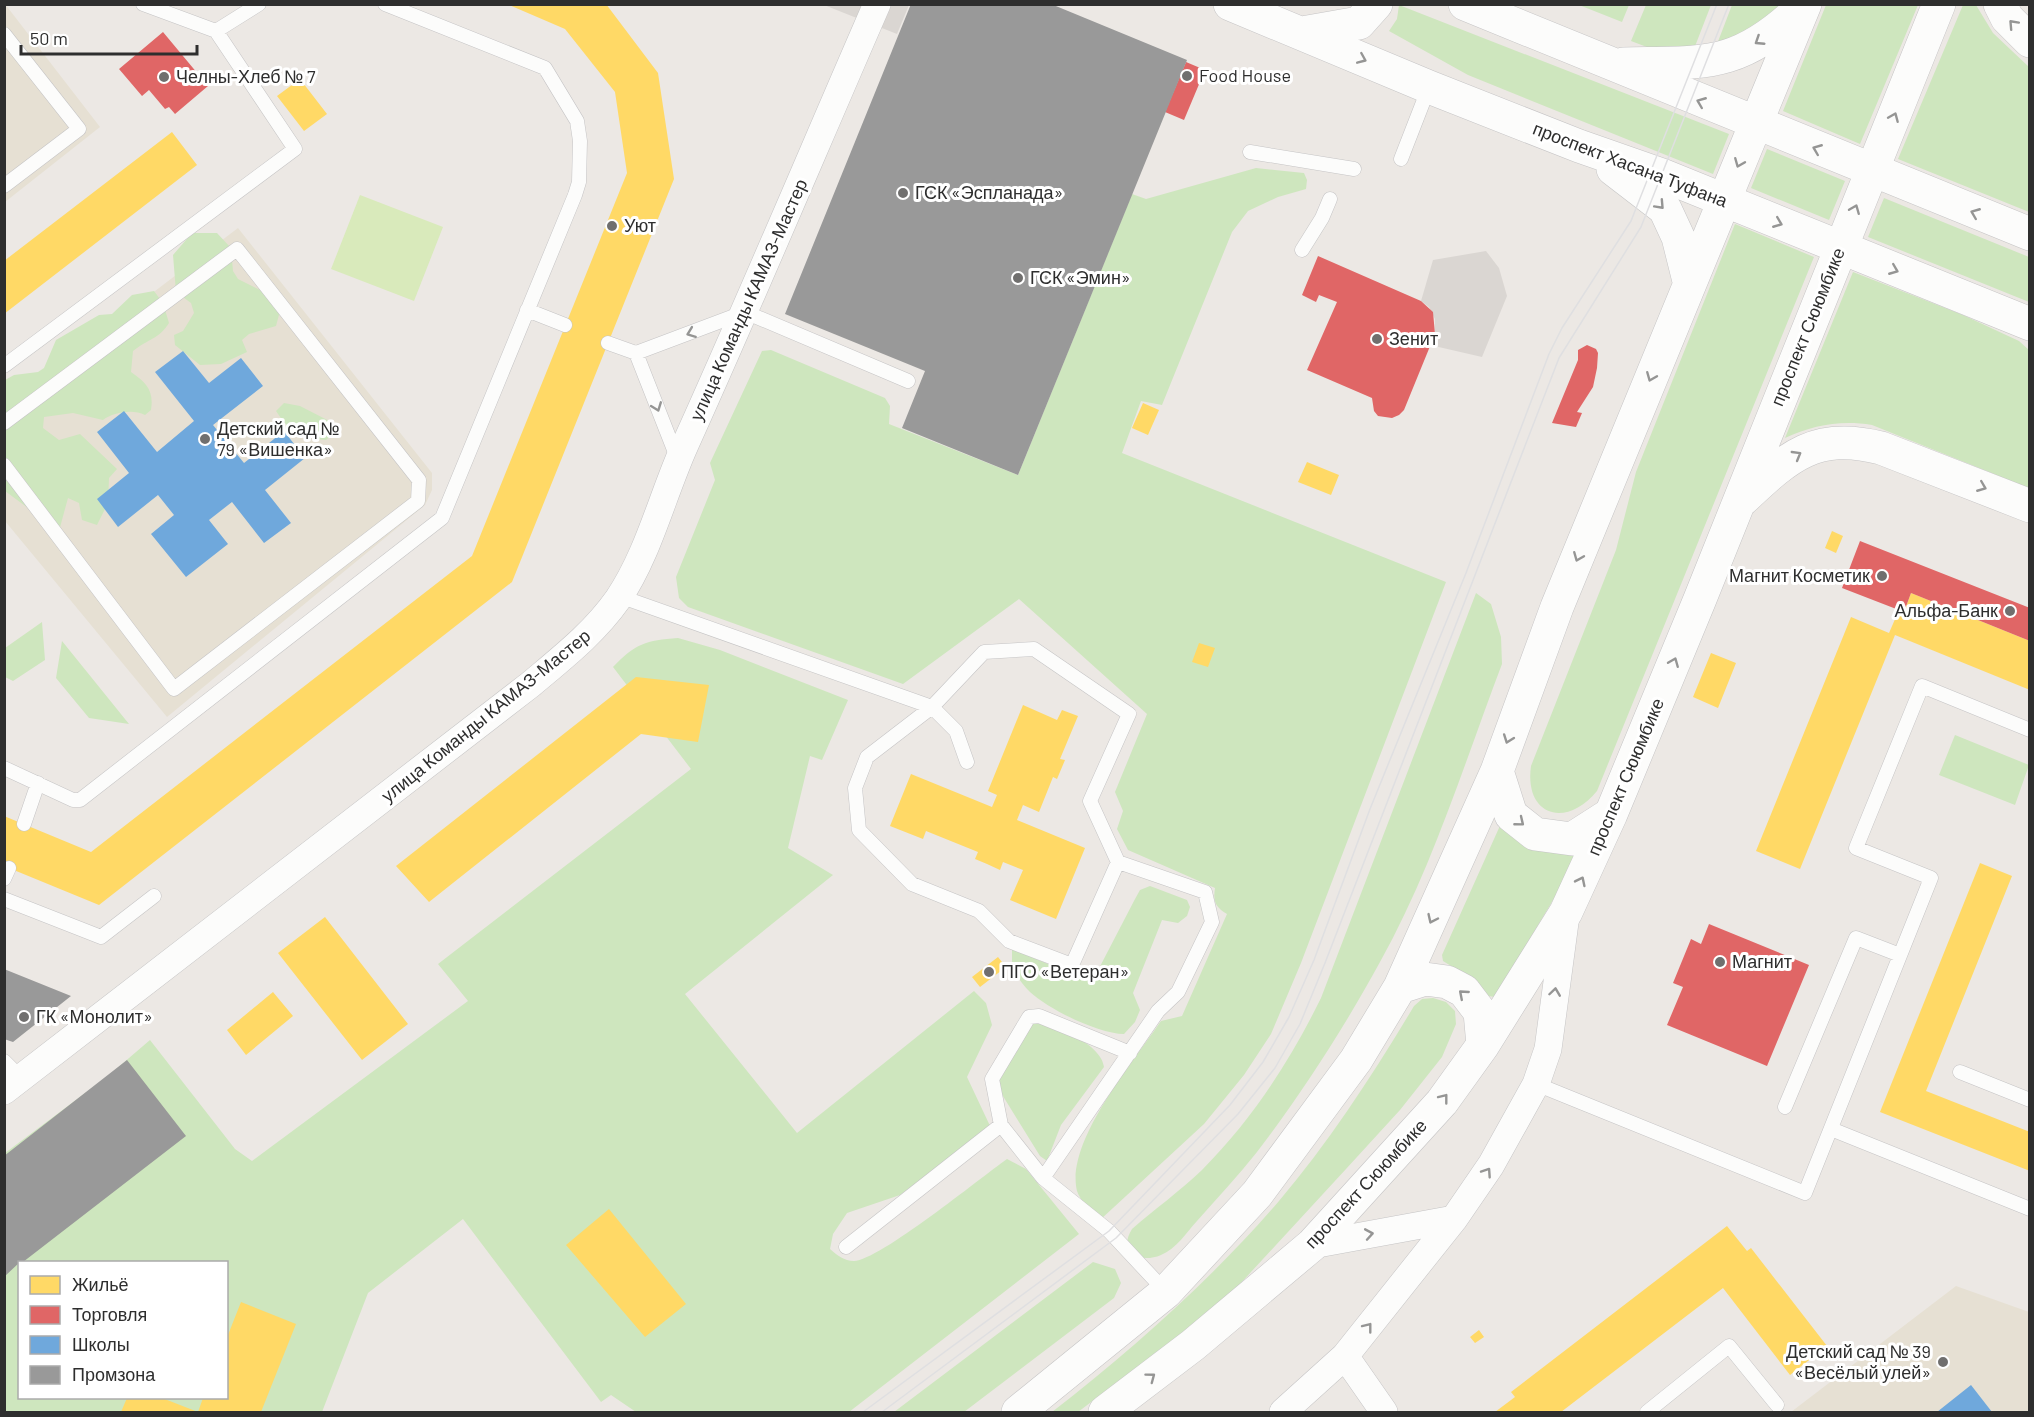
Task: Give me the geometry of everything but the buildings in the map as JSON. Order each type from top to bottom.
[{"type":"main road","name":"проспект Хасана Туфана","points":[[1230,4],[1429,87],[1579,146],[1662,175],[2030,324]]},
{"type":"main road","points":[[1302,33],[1359,23],[1376,4]]},
{"type":"main road","points":[[1465,4],[1755,124],[2030,234]]},
{"type":"main road","points":[[1613,65],[1706,63],[1731,57],[1757,44],[1804,4]]},
{"type":"main road","points":[[1018,1413],[1166,1292],[1257,1194],[1356,1060],[1400,987],[1497,771],[1557,607],[1689,280],[1724,201],[1804,4]]},
{"type":"main road","name":"проспект Сююмбике","points":[[1105,1413],[1193,1345],[1312,1245],[1442,1102],[1484,1045],[1566,912],[1611,814],[1939,4]]},
{"type":"main road","points":[[2000,4],[2007,18],[2030,41]]},
{"type":"main road","points":[[1579,146],[1643,190],[1665,209],[1678,237],[1689,280]]},
{"type":"main road","points":[[1737,506],[1786,461],[1807,449],[1834,441],[1859,442],[1881,448],[2030,506]]},
{"type":"main road","points":[[1497,771],[1511,815],[1535,834],[1572,839],[1611,814]]},
{"type":"main road","points":[[1400,987],[1425,979],[1447,982],[1464,992],[1480,1012],[1484,1045]]},
{"type":"street","name":"улица Команды КАМАЗ-Мастер","points":[[10,1077],[531,684],[593,632],[619,596],[645,549],[678,460],[745,312],[877,4]]},
{"type":"street","points":[[1283,1413],[1345,1356],[1454,1219],[1491,1166],[1536,1084],[1548,1049],[1566,912]]},
{"type":"street","points":[[1312,1245],[1454,1219]]},
{"type":"street","points":[[1345,1356],[1384,1413]]},
{"type":"lane","points":[[4,366],[295,149],[216,31],[143,4]]},
{"type":"lane","points":[[216,31],[259,4]]},
{"type":"lane","points":[[4,768],[73,800],[80,800],[442,518],[579,182],[580,141],[577,121],[545,68],[385,4]]},
{"type":"lane","points":[[1510,4],[1532,32]]},
{"type":"lane","points":[[4,34],[79,129],[4,186]]},
{"type":"lane","points":[[1401,159],[1429,87]]},
{"type":"lane","points":[[1251,152],[1354,169]]},
{"type":"lane","points":[[1302,250],[1322,218],[1330,199]]},
{"type":"lane","points":[[4,423],[237,249],[419,480],[418,501],[174,690],[4,465]]},
{"type":"lane","points":[[527,310],[565,325]]},
{"type":"lane","points":[[608,343],[636,353],[745,312],[908,381]]},
{"type":"lane","points":[[636,353],[678,460]]},
{"type":"lane","points":[[619,596],[932,707],[956,731],[967,762]]},
{"type":"lane","points":[[1043,1178],[1158,1011],[1178,992],[1212,922],[1205,892],[1118,862],[1090,801],[1129,714],[1034,649],[984,652],[932,707],[867,757],[855,788],[859,830],[912,884],[978,911],[1009,941],[1072,965],[1118,862]]},
{"type":"lane","points":[[1536,1084],[1805,1193],[1931,878],[1856,848],[1922,686],[2030,730]]},
{"type":"lane","points":[[24,824],[38,783]]},
{"type":"lane","points":[[4,899],[101,937],[154,896]]},
{"type":"lane","points":[[1785,1107],[1856,938],[1900,955]]},
{"type":"lane","points":[[1130,1053],[1039,1016],[1029,1017],[992,1079],[1001,1125],[1043,1178],[1109,1231],[1166,1292]]},
{"type":"lane","points":[[1960,1072],[2030,1100]]},
{"type":"lane","points":[[846,1247],[1001,1125]]},
{"type":"lane","points":[[1831,1129],[2030,1209]]},
{"type":"lane","points":[[1647,1413],[1729,1346],[1777,1405]]},
{"type":"shaded area","points":[[4,5],[100,127],[5,202]]},
{"type":"shaded area","points":[[824,5],[909,5],[897,34]]},
{"type":"shaded area","name":"Детский сад № 79 «Вишенка»","points":[[238,228],[432,473],[432,490],[425,505],[167,717],[5,521],[5,405]]},
{"type":"shaded area","points":[[1486,251],[1499,268],[1507,296],[1482,357],[1430,345],[1435,334],[1435,319],[1429,307],[1421,301],[1433,260]]},
{"type":"shaded area","name":"Детский сад № 39 «Весёлый улей»","points":[[1956,1286],[2029,1312],[2029,1412],[1791,1412]]},
{"type":"green space","points":[[1399,5],[1729,134],[1713,174],[1468,75],[1389,31],[1397,19]]},
{"type":"green space","points":[[1579,5],[1629,5],[1622,22]]},
{"type":"green space","points":[[1646,5],[1711,5],[1692,54],[1660,52],[1631,41]]},
{"type":"green space","points":[[1732,5],[1780,5],[1769,20],[1714,52]]},
{"type":"green space","points":[[1826,5],[1918,5],[1860,144],[1783,111]]},
{"type":"green space","points":[[1963,5],[1976,5],[1993,33],[2029,67],[2029,212],[1898,159]]},
{"type":"green space","points":[[1767,149],[1845,181],[1829,220],[1751,188]]},
{"type":"green space","points":[[1256,168],[1304,173],[1307,180],[1306,189],[1278,197],[1248,211],[1232,232],[1162,405],[1141,401],[1122,453],[1446,582],[1301,963],[1271,1034],[1244,1075],[1204,1124],[1100,1220],[1084,1203],[1077,1191],[1076,1171],[1081,1149],[1091,1126],[1119,1079],[1161,1021],[1182,1016],[1227,914],[1216,903],[1215,888],[1128,850],[1117,829],[1123,811],[1115,792],[1147,714],[1019,599],[903,684],[688,607],[679,598],[676,577],[715,480],[710,463],[762,351],[771,350],[885,398],[890,406],[889,424],[1018,475],[1132,194],[1146,199]]},
{"type":"green space","points":[[360,195],[443,227],[414,301],[331,269]]},
{"type":"green space","points":[[1884,198],[2029,257],[2029,302],[1868,237]]},
{"type":"green space","points":[[1735,224],[1814,257],[1597,791],[1585,803],[1573,810],[1561,813],[1550,812],[1541,806],[1534,796],[1531,766],[1616,550],[1636,472]]},
{"type":"green space","points":[[192,233],[217,233],[231,248],[233,271],[238,279],[274,297],[280,311],[276,326],[249,334],[242,340],[247,352],[221,364],[200,365],[175,345],[174,335],[183,331],[194,313],[191,303],[176,292],[173,255]]},
{"type":"green space","points":[[1853,272],[1963,315],[2019,341],[2029,350],[2029,488],[1872,425],[1849,423],[1827,425],[1785,438]]},
{"type":"green space","points":[[154,291],[163,303],[169,323],[157,336],[133,351],[131,372],[148,388],[151,410],[145,415],[124,412],[103,420],[73,413],[44,417],[43,428],[59,440],[80,434],[117,469],[109,478],[108,503],[97,525],[82,520],[79,503],[68,498],[59,531],[5,491],[5,380],[14,375],[38,372],[44,368],[56,340],[99,315],[112,314],[132,295]]},
{"type":"green space","points":[[284,403],[300,406],[341,427],[326,440],[303,436],[286,425],[276,411]]},
{"type":"green space","points":[[1476,593],[1491,604],[1501,637],[1502,664],[1446,816],[1399,927],[1322,1060],[1250,1161],[1172,1249],[1161,1255],[1146,1258],[1133,1254],[1127,1244],[1132,1229],[1202,1170],[1237,1131],[1283,1067],[1321,998]]},
{"type":"green space","points":[[42,622],[45,660],[13,681],[5,677],[5,648]]},
{"type":"green space","points":[[678,638],[720,650],[848,700],[822,760],[810,756],[788,848],[833,875],[685,994],[797,1133],[974,991],[986,1003],[992,1025],[967,1077],[991,1128],[900,1195],[847,1213],[833,1234],[830,1249],[850,1261],[867,1257],[930,1217],[1007,1159],[1026,1169],[1079,1234],[849,1412],[636,1412],[611,1395],[601,1402],[463,1219],[368,1293],[322,1412],[5,1412],[5,1153],[108,1076],[150,1040],[235,1149],[252,1161],[468,1001],[438,964],[691,769],[613,667],[635,648],[649,642]]},
{"type":"green space","points":[[62,641],[129,724],[89,718],[56,678]]},
{"type":"green space","points":[[1955,735],[2029,765],[2015,805],[1939,775]]},
{"type":"green space","points":[[1503,819],[1573,853],[1576,857],[1574,865],[1495,997],[1488,996],[1477,982],[1443,961],[1442,955]]},
{"type":"green space","points":[[1150,886],[1187,900],[1190,907],[1187,916],[1178,923],[1162,920],[1133,993],[1140,1010],[1135,1022],[1124,1034],[1101,1030],[1049,1006],[1030,992],[1012,970],[1012,949],[1085,979],[1094,978],[1140,890]]},
{"type":"green space","points":[[1433,998],[1446,1002],[1455,1011],[1456,1024],[1442,1057],[1400,1110],[1346,1169],[1239,1285],[1182,1333],[1078,1412],[1052,1412],[1170,1313],[1253,1230],[1298,1178],[1333,1131],[1367,1082],[1414,1006],[1422,999]]},
{"type":"green space","points":[[1032,1023],[1052,1027],[1075,1036],[1095,1050],[1104,1067],[1061,1125],[1047,1161],[1040,1156],[998,1088],[1000,1068]]},
{"type":"green space","points":[[1093,1262],[1115,1269],[1121,1283],[1114,1298],[964,1412],[894,1412]]},
{"type":"tram line","points":[[863,1412],[1109,1231],[1230,1105],[1263,1062],[1289,1017],[1314,960],[1370,809],[1466,573],[1549,354],[1562,328],[1631,221],[1717,4]]},
{"type":"tram line","points":[[882,1412],[1116,1238],[1238,1114],[1275,1068],[1300,1024],[1325,963],[1559,358],[1641,227],[1729,4]]},
{"type":"place","name":"Food House","points":[[1187,76]]},
{"type":"place","name":"Челны-Хлеб № 7","points":[[164,77]]},
{"type":"place","name":"ГСК «Эспланада»","points":[[903,193]]},
{"type":"place","name":"Уют","points":[[612,226]]},
{"type":"place","name":"ГСК «Эмин»","points":[[1018,278]]},
{"type":"place","name":"Зенит","points":[[1377,339]]},
{"type":"place","name":"Детский сад № 79 «Вишенка»","points":[[205,439]]},
{"type":"place","name":"Магнит Косметик","points":[[1882,576]]},
{"type":"place","name":"Альфа-Банк","points":[[2010,611]]},
{"type":"place","name":"Магнит","points":[[1720,962]]},
{"type":"place","name":"ПГО «Ветеран»","points":[[989,972]]},
{"type":"place","name":"ГК «Монолит»","points":[[24,1017]]},
{"type":"place","name":"Детский сад № 39 «Весёлый улей»","points":[[1943,1362]]}]
